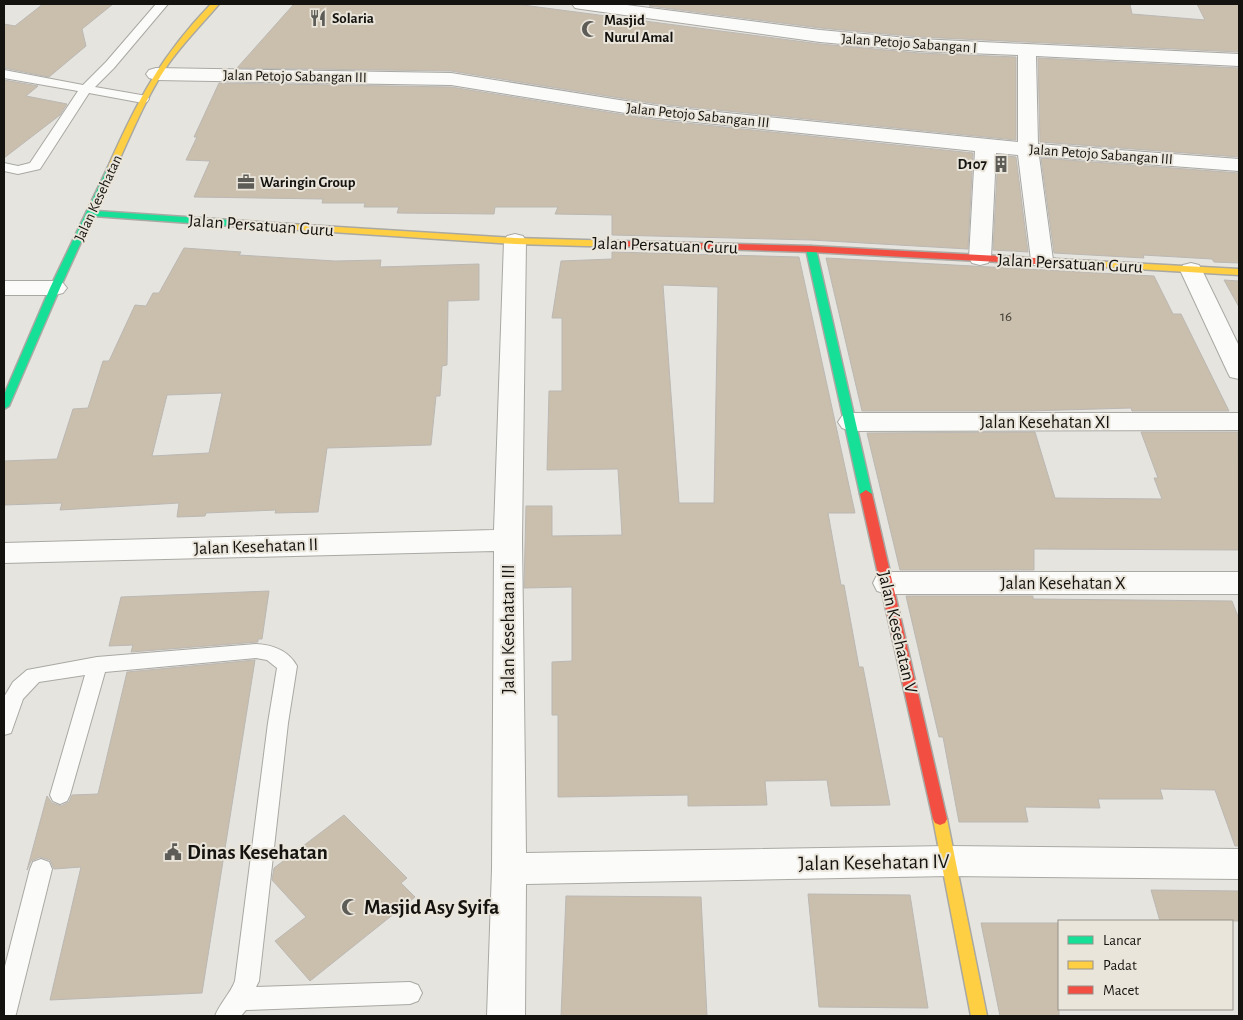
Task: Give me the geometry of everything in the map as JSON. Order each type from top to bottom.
[{"type":"street","name":"Jalan Kesehatan","points":[[4,406],[55,288],[156,74],[201,18],[215,4]]},
{"type":"street","name":"Jalan Petojo Sabangan I","points":[[581,4],[820,36],[918,45],[1239,60]]},
{"type":"street","points":[[1027,50],[1028,149],[1042,260]]},
{"type":"street","name":"Jalan Petojo Sabangan III","points":[[156,74],[451,78],[657,112],[986,146],[1239,164]]},
{"type":"street","points":[[980,258],[986,146]]},
{"type":"street","name":"Jalan Persatuan Guru","points":[[91,213],[218,223],[515,241],[811,249],[1239,272]]},
{"type":"street","name":"Jalan Kesehatan III","points":[[506,1016],[509,869],[508,540],[515,241]]},
{"type":"street","name":"Jalan Kesehatan V","points":[[811,249],[949,861],[979,1016]]},
{"type":"street","points":[[1191,270],[1239,371]]},
{"type":"street","points":[[4,288],[55,288]]},
{"type":"street","name":"Jalan Kesehatan XI","points":[[851,422],[1239,422]]},
{"type":"street","name":"Jalan Kesehatan II","points":[[4,553],[508,540]]},
{"type":"street","name":"Jalan Kesehatan X","points":[[887,583],[1239,583]]},
{"type":"street","name":"Jalan Kesehatan IV","points":[[509,869],[949,861],[1239,864]]},
{"type":"lane","points":[[4,167],[18,170],[35,166],[86,89],[110,65],[162,4]]},
{"type":"lane","points":[[4,74],[143,99]]},
{"type":"lane","points":[[4,728],[14,697],[20,688],[34,675],[97,664],[256,651],[276,655],[287,666],[278,723],[251,956],[247,981],[233,1008]]},
{"type":"lane","points":[[60,795],[97,664]]},
{"type":"lane","points":[[4,1014],[41,869]]},
{"type":"lane","points":[[233,1008],[410,993]]},
{"type":"building","points":[[43,4],[113,4],[82,29],[86,46],[49,77],[4,68],[4,24],[15,26]]},
{"type":"building","points":[[294,4],[515,4],[820,44],[919,53],[1016,57],[1016,140],[657,104],[451,71],[237,68]]},
{"type":"building","points":[[651,4],[1130,4],[1132,14],[1205,20],[1197,4],[1239,4],[1239,52],[919,37],[820,28],[649,6]]},
{"type":"building","points":[[1038,58],[1239,68],[1239,157],[1040,142]]},
{"type":"building","points":[[4,80],[38,86],[26,96],[67,104],[60,115],[4,158]]},
{"type":"building","points":[[219,83],[451,87],[657,120],[973,153],[968,249],[811,240],[612,235],[612,215],[555,214],[558,207],[495,207],[494,214],[397,213],[399,207],[364,207],[365,203],[322,203],[323,199],[194,197],[210,161],[186,160],[197,137],[194,137]]},
{"type":"building","points":[[998,155],[1016,157],[1028,252],[993,250]]},
{"type":"building","points":[[1041,158],[1239,173],[1239,263],[1214,262],[1212,259],[1143,255],[1144,258],[1054,253]]},
{"type":"building","points":[[184,248],[241,252],[239,255],[335,261],[381,260],[380,267],[479,264],[479,300],[448,301],[447,365],[442,366],[440,396],[436,396],[431,445],[327,448],[318,512],[275,513],[276,510],[206,513],[205,516],[177,517],[179,503],[60,510],[62,503],[4,505],[4,461],[57,459],[73,409],[88,408],[103,361],[109,361],[135,305],[146,306],[153,293],[159,293]],"holes":[[[222,393],[209,453],[152,456],[167,395]]]},
{"type":"building","points":[[612,252],[799,257],[855,513],[828,513],[859,667],[863,667],[890,805],[831,806],[827,780],[765,781],[767,805],[688,806],[688,795],[558,797],[558,715],[552,715],[552,662],[572,661],[572,587],[524,588],[526,506],[552,506],[552,536],[622,535],[618,469],[547,470],[549,391],[562,391],[562,318],[552,318],[561,261],[612,259]],"holes":[[[663,285],[718,287],[714,503],[679,503]]]},
{"type":"building","points":[[826,258],[1154,276],[1173,314],[1181,314],[1229,411],[1132,411],[1131,408],[1028,411],[862,411]]},
{"type":"building","points":[[1224,280],[1239,281],[1239,307]]},
{"type":"building","points":[[1035,432],[1055,498],[1162,499],[1154,478],[1158,478],[1141,432],[1238,432],[1239,550],[1034,549],[1034,570],[900,570],[867,433]]},
{"type":"building","points":[[269,591],[262,639],[258,639],[258,642],[131,652],[133,645],[109,646],[121,597]]},
{"type":"building","points":[[906,596],[1033,596],[1033,599],[1232,601],[1239,619],[1239,846],[1235,846],[1215,790],[1160,789],[1163,799],[1098,799],[1100,808],[1025,807],[1028,822],[959,822],[943,737],[939,737]]},
{"type":"building","points":[[255,660],[202,993],[50,1000],[81,867],[54,869],[50,860],[40,857],[31,861],[27,870],[47,796],[52,803],[61,806],[69,802],[72,795],[98,794],[127,672]]},
{"type":"building","name":"Masjid Asy Syifa","points":[[344,815],[407,878],[401,883],[415,897],[310,981],[275,941],[306,917],[272,880],[274,868]]},
{"type":"building","points":[[1151,890],[1239,891],[1239,921],[1160,920]]},
{"type":"building","points":[[808,894],[910,895],[928,1008],[819,1007]]},
{"type":"building","points":[[566,896],[701,897],[707,1016],[561,1016]]},
{"type":"building","points":[[981,923],[1058,923],[1059,1016],[1000,1016]]},
{"type":"traffic: fast","points":[[4,406],[55,288],[112,167]]},
{"type":"traffic: fast","points":[[91,213],[289,227]]},
{"type":"traffic: fast","points":[[811,249],[866,494]]},
{"type":"traffic: slow","points":[[112,167],[139,108],[166,61],[194,26],[215,4]]},
{"type":"traffic: slow","points":[[289,227],[515,241],[620,244]]},
{"type":"traffic: slow","points":[[1055,262],[1239,272]]},
{"type":"traffic: slow","points":[[940,819],[979,1016]]},
{"type":"traffic: jam","points":[[620,244],[811,249],[1055,262]]},
{"type":"traffic: jam","points":[[866,494],[940,819]]},
{"type":"place","name":"Solaria","points":[[318,18]]},
{"type":"place","name":"Masjid Nurul Amal","points":[[590,29]]},
{"type":"place","name":"D107","points":[[1001,164]]},
{"type":"place","name":"Waringin Group","points":[[246,182]]},
{"type":"place","name":"Dinas Kesehatan","points":[[173,852]]},
{"type":"place","name":"Masjid Asy Syifa","points":[[350,907]]}]
